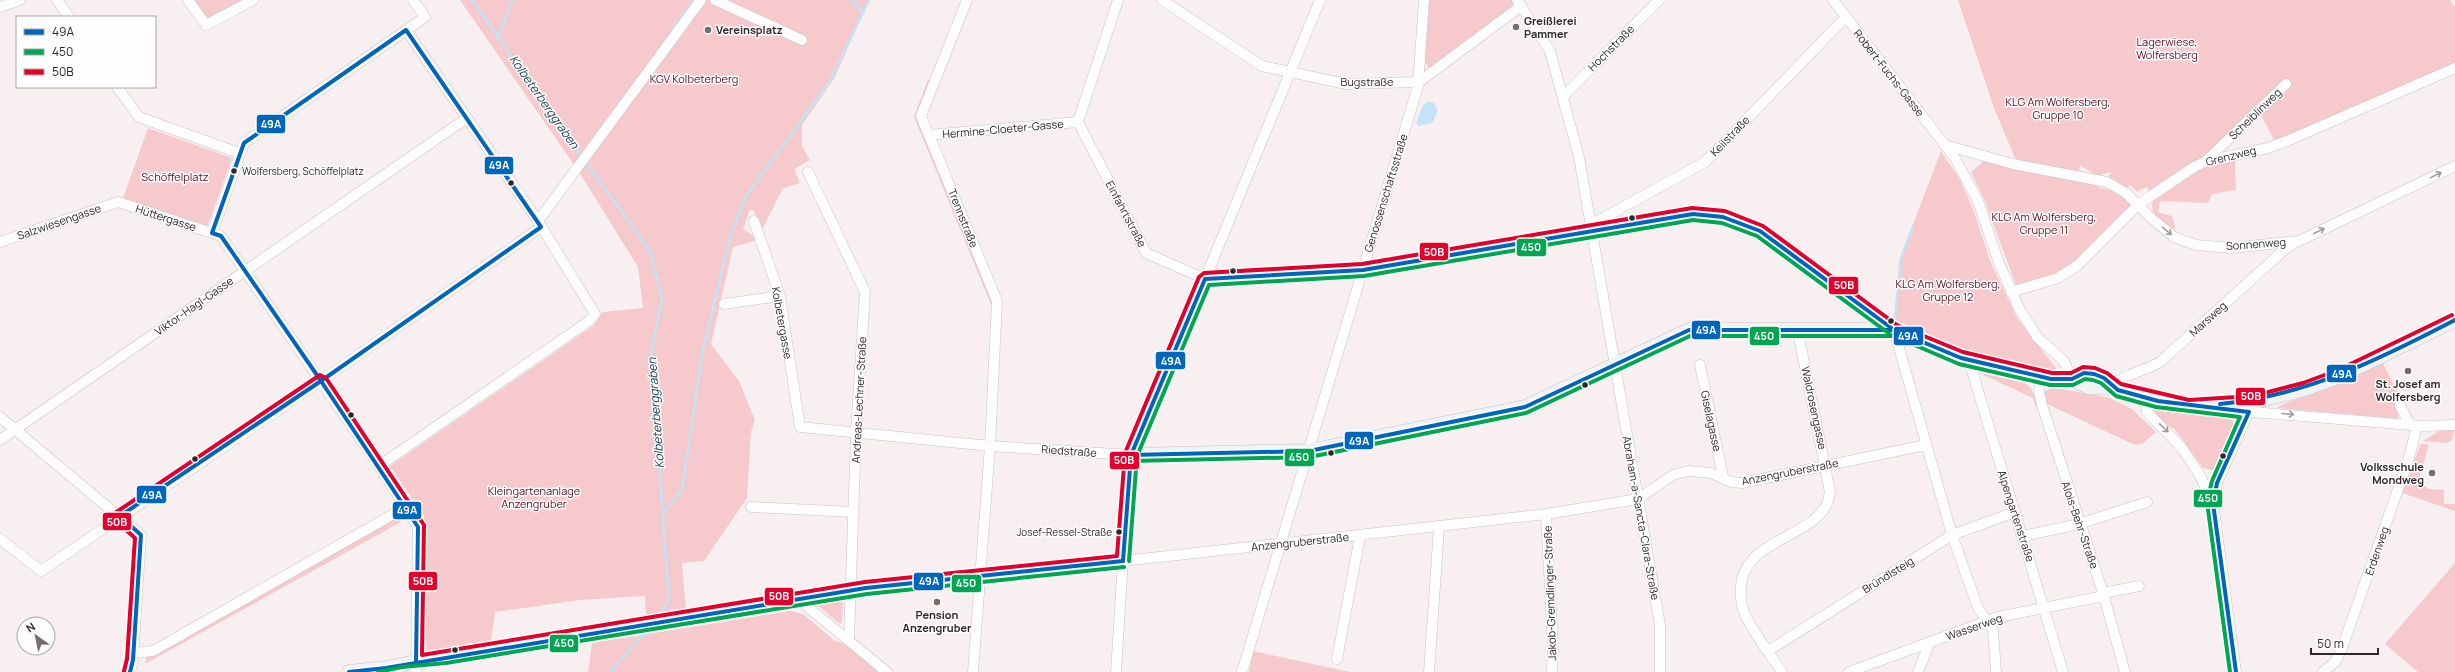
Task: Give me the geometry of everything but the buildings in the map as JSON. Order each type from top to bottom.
[{"type":"street","points":[[0,7],[20,0]]},
{"type":"street","points":[[57,0],[68,16]]},
{"type":"street","points":[[188,0],[206,25],[253,0]]},
{"type":"street","points":[[212,233],[244,143],[425,17],[413,0]]},
{"type":"street","points":[[0,539],[41,570],[321,381],[540,224],[580,164],[701,0]]},
{"type":"street","points":[[715,0],[802,40]]},
{"type":"street","name":"Trennstraße","points":[[967,0],[921,116],[997,301],[990,446],[972,672]]},
{"type":"street","points":[[1078,122],[1118,0]]},
{"type":"street","name":"Bugstraße","points":[[1162,0],[1261,66],[1342,84],[1419,82]]},
{"type":"street","points":[[1116,672],[1131,455],[1320,0]]},
{"type":"street","name":"Genossenschaftsstraße","points":[[1242,672],[1419,82],[1424,0]]},
{"type":"street","name":"Hochstraße","points":[[1564,96],[1659,0]]},
{"type":"street","name":"Robert-Fuchs-Gasse","points":[[1833,0],[1845,18],[1956,158],[1976,196],[2011,292],[2031,328],[2041,341],[2064,361],[2072,379]]},
{"type":"street","points":[[1419,82],[1519,3]]},
{"type":"street","name":"Abraham-a-Sancta-Clara-Straße","points":[[1519,3],[1550,51],[1564,96],[1579,157],[1660,625],[1660,672]]},
{"type":"street","name":"Keilstraße","points":[[1592,227],[1705,162],[1845,18]]},
{"type":"street","points":[[379,466],[594,317],[595,314],[540,224],[406,30]]},
{"type":"street","name":"Grenzweg","points":[[2011,292],[2058,278],[2078,265],[2139,204],[2207,161],[2268,148],[2287,141],[2455,68]]},
{"type":"street","name":"Scheiblinweg","points":[[2207,161],[2286,84]]},
{"type":"street","points":[[118,88],[139,117],[148,122],[240,153]]},
{"type":"street","name":"Viktor-Hagl-Gasse","points":[[0,440],[467,118]]},
{"type":"street","name":"Hermine-Cloeter-Gasse","points":[[929,135],[1078,122]]},
{"type":"street","name":"Einfahrtstraße","points":[[1078,122],[1146,253],[1205,279],[1363,270],[1592,227],[1693,214],[1734,218],[1769,236],[1875,314],[1894,330],[1969,361],[2041,378],[2055,380],[2072,379]]},
{"type":"street","name":"Sonnenweg","points":[[1945,145],[2013,164],[2108,182],[2139,204],[2150,217],[2174,237],[2196,245],[2231,248],[2299,241],[2455,166]]},
{"type":"street","name":"Andreas-Lechner-Straße","points":[[808,172],[865,292],[856,432],[849,640]]},
{"type":"street","name":"Hüttergasse","points":[[118,202],[221,236],[406,507],[418,527],[416,667]]},
{"type":"street","name":"Salzwiesengasse","points":[[0,242],[118,202]]},
{"type":"street","name":"Kolbetergasse","points":[[754,221],[780,296],[800,427]]},
{"type":"street","name":"Marsweg","points":[[2113,388],[2122,378],[2144,371],[2160,362],[2284,251],[2299,241]]},
{"type":"street","points":[[724,304],[780,296]]},
{"type":"street","points":[[2213,503],[2220,477],[2251,407],[2340,376],[2455,320]]},
{"type":"street","name":"Riedstraße","points":[[800,427],[990,446],[1131,455],[1309,451],[1525,407],[1689,330],[1798,332],[1894,330]]},
{"type":"street","points":[[1894,330],[1952,535],[1978,608],[1988,620],[1993,630],[1996,672]]},
{"type":"street","name":"Waldrosengasse","points":[[1782,672],[1745,614],[1740,598],[1742,580],[1749,562],[1817,517],[1826,506],[1830,492],[1798,332]]},
{"type":"street","name":"Alpengartenstraße","points":[[1969,361],[2046,608],[2063,672]]},
{"type":"street","name":"Giselagasse","points":[[1700,365],[1723,477]]},
{"type":"street","name":"Alois-Behr-Straße","points":[[2041,378],[2039,392],[2042,405],[2079,524],[2104,595],[2124,672]]},
{"type":"street","points":[[2072,379],[2088,387],[2113,388],[2145,397],[2197,407],[2251,407],[2413,426],[2455,425]]},
{"type":"street","points":[[2145,397],[2147,412],[2182,448],[2199,474],[2213,503],[2236,672]]},
{"type":"street","points":[[2400,405],[2413,426]]},
{"type":"street","points":[[0,417],[141,535],[134,653],[130,672]]},
{"type":"street","name":"Erdenweg","points":[[2335,668],[2409,458],[2413,426]]},
{"type":"street","name":"Anzengruberstraße","points":[[416,667],[644,625],[800,600],[851,590],[1360,536],[1546,514],[1638,499],[1680,473],[1704,471],[1723,477],[1731,482],[1742,482],[1926,445]]},
{"type":"street","points":[[2023,536],[2079,524],[2147,502]]},
{"type":"street","points":[[134,653],[154,651],[406,507]]},
{"type":"street","points":[[751,507],[854,512]]},
{"type":"street","name":"Bründlsteig","points":[[1768,651],[1952,535],[2015,512]]},
{"type":"street","name":"Jakob-Gremdlinger-Straße","points":[[1546,514],[1553,647],[1552,672]]},
{"type":"street","points":[[1429,672],[1439,527]]},
{"type":"street","points":[[1337,659],[1360,536]]},
{"type":"street","name":"Wasserweg","points":[[1849,672],[1988,620],[2139,586]]},
{"type":"street","points":[[800,600],[887,672]]},
{"type":"street","points":[[1918,672],[1930,642]]},
{"type":"street","points":[[351,672],[402,661],[416,667]]},
{"type":"street","points":[[2323,672],[2335,668]]},
{"type":"green space","points":[[192,0],[243,0],[208,19]]},
{"type":"green space","points":[[460,0],[869,0],[834,79],[802,125],[802,146],[810,160],[794,169],[800,183],[783,188],[762,230],[754,211],[750,209],[743,229],[757,240],[733,247],[711,344],[739,381],[755,420],[751,432],[747,498],[704,561],[682,563],[686,610],[646,617],[645,596],[580,600],[495,612],[491,641],[422,653],[425,578],[424,516],[390,466],[593,326],[603,312],[643,308],[638,267],[579,172]]},
{"type":"green space","points":[[1428,0],[1512,0],[1515,5],[1429,68],[1424,61]]},
{"type":"green space","points":[[1958,0],[2450,0],[2455,7],[2455,65],[2275,142],[2260,113],[2215,149],[2150,192],[2147,187],[2139,190],[2139,193],[2130,185],[2127,188],[2108,178],[2111,172],[2097,176],[2080,165],[2079,171],[2020,162],[2015,158],[1994,108]]},
{"type":"green space","points":[[928,79],[930,82],[917,114],[993,300],[992,307],[914,117]]},
{"type":"green space","name":"Schöffelplatz","points":[[148,128],[232,158],[207,227],[123,198]]},
{"type":"green space","name":"KLG Am Wolfersberg, Gruppe 12","points":[[1941,151],[1959,178],[1972,206],[1991,263],[2017,318],[2056,368],[2053,373],[1990,358],[1952,346],[1894,319],[1900,258]]},
{"type":"green space","points":[[2235,159],[2236,190],[2212,194],[2208,203],[2160,201],[2158,212],[2172,216],[2175,228],[2173,232],[2160,221],[2154,213],[2152,203],[2154,198],[2200,168]]},
{"type":"green space","name":"KLG Am Wolfersberg, Gruppe 11","points":[[1985,160],[2097,184],[2098,187],[2118,192],[2134,204],[2111,225],[2088,252],[2066,271],[2017,288],[1985,201],[1971,172]]},
{"type":"green space","points":[[2383,363],[2401,399],[2394,405],[2398,414],[2398,419],[2277,408],[2285,403],[2337,385]]},
{"type":"green space","points":[[1977,372],[2025,383],[2031,388],[2038,406],[2036,407],[2033,398]]},
{"type":"green space","points":[[2052,387],[2110,398],[2133,410],[2156,432],[2142,444],[2135,445],[2045,403],[2045,392]]},
{"type":"green space","points":[[2150,407],[2231,417],[2235,425],[2216,471],[2203,468],[2174,428],[2167,426],[2150,410]]},
{"type":"green space","points":[[2455,428],[2452,440],[2446,443],[2423,441],[2439,431]]},
{"type":"green space","points":[[2421,443],[2429,445],[2418,481],[2429,489],[2444,490],[2444,504],[2455,504],[2455,511],[2402,493]]},
{"type":"green space","points":[[398,517],[401,522],[145,664],[146,658]]},
{"type":"green space","points":[[2455,563],[2455,672],[2418,672],[2385,644]]},
{"type":"green space","points":[[841,600],[843,602],[842,622],[840,624],[817,605]]},
{"type":"green space","points":[[790,611],[803,614],[835,641],[848,644],[881,672],[588,672],[592,643]]},
{"type":"green space","points":[[1253,651],[1350,672],[1249,672]]},
{"type":"water","points":[[1427,101],[1434,103],[1438,110],[1432,123],[1419,126],[1416,123],[1422,107]]},
{"type":"waterway","name":"Kolbeterberggraben","points":[[472,0],[582,157]]},
{"type":"waterway","points":[[498,37],[512,0]]},
{"type":"waterway","points":[[851,0],[864,13]]},
{"type":"waterway","points":[[663,513],[682,490],[703,349],[731,234],[746,196],[829,83],[869,0]]},
{"type":"waterway","points":[[670,33],[693,1]]},
{"type":"waterway","name":"Kolbeterberggraben","points":[[585,161],[650,251],[662,299],[651,353],[669,600],[658,617]]},
{"type":"waterway","points":[[1895,319],[1901,258],[1913,226]]},
{"type":"waterway","name":"Kolbeterberggraben","points":[[610,672],[647,630]]},
{"type":"waterway","name":"Kolbeterberggraben","points":[[643,636],[649,633]]},
{"type":"transit line","name":"49A","points":[[406,30],[541,227],[321,381],[221,236],[212,233],[244,143],[406,30]]},
{"type":"transit line","name":"50B","points":[[124,671],[127,659],[135,538],[115,520],[115,513],[320,375],[326,378],[424,525],[422,655],[865,582],[1117,556],[1125,453],[1199,277],[1204,273],[1362,264],[1692,208],[1725,211],[1763,226],[1897,325],[1963,352],[2052,373],[2071,373],[2083,367],[2095,368],[2107,373],[2121,384],[2189,400],[2253,396],[2303,383],[2338,370],[2452,315]]},
{"type":"transit line","name":"49A","points":[[1123,561],[1131,455],[1205,279],[1363,270],[1693,214],[1723,217],[1760,231],[1894,330],[1961,358],[2051,379],[2072,379],[2084,373],[2094,374],[2104,378],[2118,390],[2158,401],[2249,412],[2217,483],[2213,503],[2236,672]]},
{"type":"transit line","name":"450","points":[[1129,561],[1137,456],[1209,285],[1364,276],[1693,220],[1722,223],[1757,236],[1891,335],[1959,364],[2050,385],[2073,385],[2085,379],[2093,380],[2101,383],[2116,396],[2156,407],[2240,417],[2212,481],[2207,502],[2230,672]]},
{"type":"transit line","name":"49A","points":[[2220,404],[2283,393],[2342,374],[2398,349],[2455,320]]},
{"type":"transit line","name":"49A","points":[[1131,455],[1309,451],[1525,407],[1689,330],[1894,330],[1904,334]]},
{"type":"transit line","name":"450","points":[[1131,461],[1310,457],[1526,413],[1690,336],[1893,336],[1902,340]]},
{"type":"transit line","name":"49A","points":[[130,672],[133,660],[141,535],[120,516],[321,381]]},
{"type":"transit line","name":"49A","points":[[321,381],[418,527],[416,662]]},
{"type":"transit line","name":"49A","points":[[349,672],[386,668],[866,588],[1123,561]]},
{"type":"transit line","name":"450","points":[[378,672],[402,667],[446,663],[867,594],[1124,567]]},
{"type":"place","name":"Greißlerei Pammer","points":[[1516,27]]},
{"type":"place","name":"Vereinsplatz","points":[[708,30]]},
{"type":"place","name":"Wolfersberg, Schöffelplatz","points":[[234,171]]},
{"type":"place","name":"St. Josef am Wolfersberg","points":[[2408,371]]},
{"type":"place","name":"Volksschule Mondweg","points":[[2432,473]]},
{"type":"place","name":"Josef-Ressel-Straße","points":[[1119,532]]},
{"type":"place","name":"Pension Anzengruber","points":[[937,602]]},
{"type":"park label","name":"Lagerwiese, Wolfersberg","points":[[2167,48]]},
{"type":"park label","name":"KGV Kolbeterberg","points":[[694,79]]},
{"type":"park label","name":"KLG Am Wolfersberg, Gruppe 10","points":[[2058,108]]},
{"type":"park label","name":"Kleingartenanlage Anzengruber","points":[[534,497]]}]
